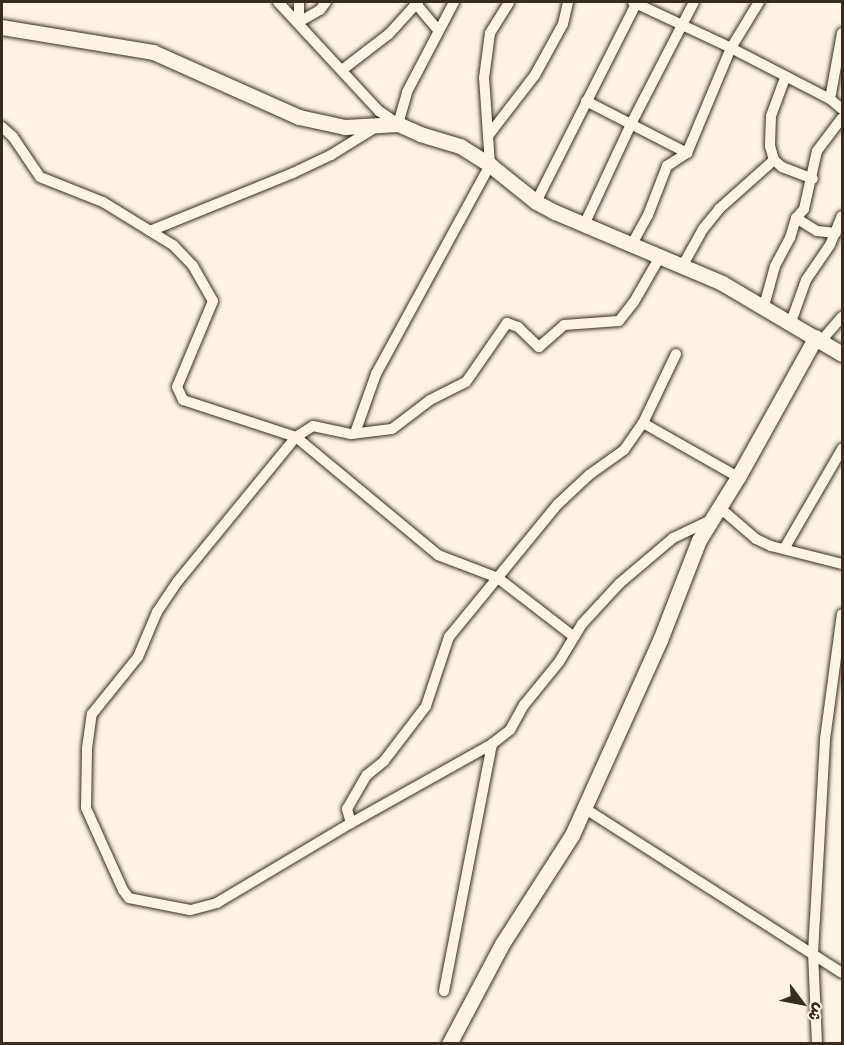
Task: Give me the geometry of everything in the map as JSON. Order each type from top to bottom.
[{"type":"main road","points":[[2,27],[153,52],[299,117],[345,127],[391,123],[460,146],[490,165],[536,202],[584,225],[683,265],[764,306],[843,354]]},
{"type":"main road","points":[[449,1044],[502,944],[541,886],[584,808],[660,640],[699,540],[819,339]]},
{"type":"street","points":[[278,2],[391,123]]},
{"type":"street","points":[[299,2],[299,22]]},
{"type":"street","points":[[299,22],[320,10],[326,2]]},
{"type":"street","points":[[150,231],[293,172],[391,123],[454,2]]},
{"type":"street","points":[[355,433],[376,374],[490,165],[484,78],[490,33],[508,2]]},
{"type":"street","points":[[488,136],[535,75],[560,31],[568,2]]},
{"type":"street","points":[[536,202],[635,2],[731,48],[785,78],[830,99],[843,109]]},
{"type":"street","points":[[584,225],[631,124],[680,25],[694,2]]},
{"type":"street","points":[[632,244],[648,215],[667,166],[687,153],[731,48],[759,2]]},
{"type":"street","points":[[342,70],[389,34],[417,3],[438,30]]},
{"type":"street","points":[[830,99],[843,33]]},
{"type":"street","points":[[785,78],[771,116],[768,132],[774,160],[782,166],[813,179]]},
{"type":"street","points":[[586,101],[687,153]]},
{"type":"street","points":[[764,306],[775,266],[790,238],[796,218],[804,209],[813,179],[817,151],[843,118]]},
{"type":"street","points":[[2,127],[13,137],[40,177],[103,202],[173,245],[193,266],[213,301],[177,387],[183,400],[296,437],[438,555],[498,578],[573,636]]},
{"type":"street","points":[[683,265],[704,229],[719,209],[774,160]]},
{"type":"street","points":[[791,322],[806,280],[836,233],[843,216]]},
{"type":"street","points":[[796,218],[817,231],[836,233]]},
{"type":"street","points":[[661,255],[634,302],[619,321],[564,325],[539,347],[518,327],[507,323],[466,382],[430,400],[392,429],[355,433],[313,426],[296,437],[178,581],[157,612],[138,657],[92,714],[87,748],[86,808],[129,898],[190,910],[217,903],[351,823],[492,744],[510,730],[524,705],[559,662],[573,636],[640,563],[673,538],[715,513],[756,539],[784,549],[843,564]]},
{"type":"street","points":[[819,339],[843,317]]},
{"type":"street","points":[[351,823],[347,809],[367,775],[384,761],[426,706],[449,637],[564,498],[589,475],[624,450],[643,423],[676,354]]},
{"type":"street","points":[[643,423],[738,477]]},
{"type":"street","points":[[784,549],[843,449]]},
{"type":"street","points":[[817,1044],[813,954],[825,739],[843,614]]},
{"type":"street","points":[[444,991],[492,744]]},
{"type":"street","points":[[584,808],[843,973]]}]
